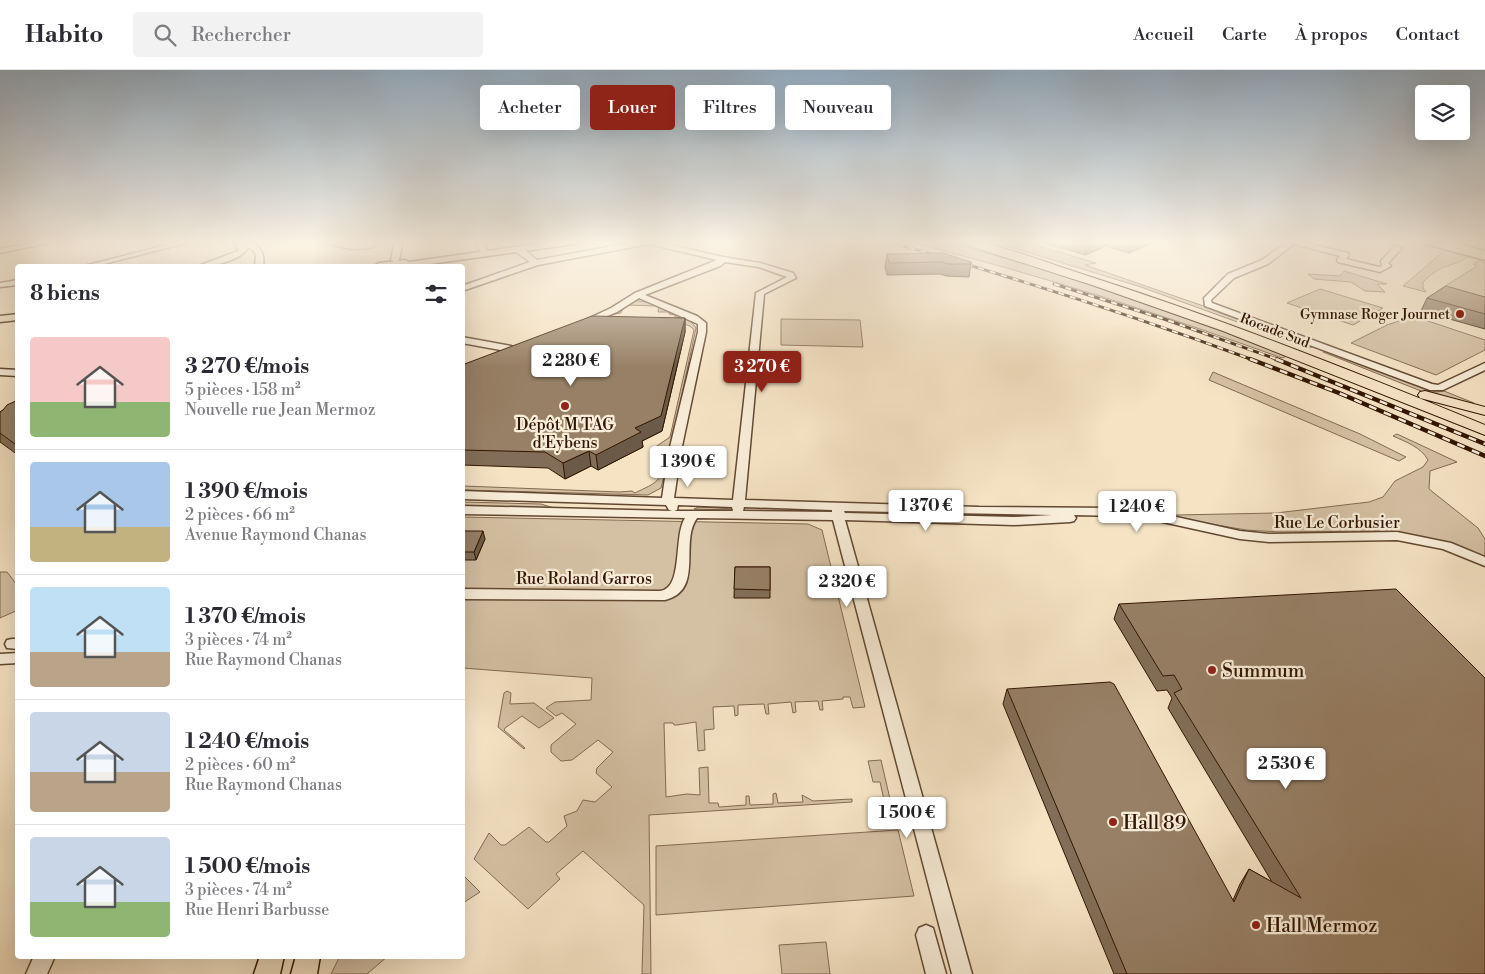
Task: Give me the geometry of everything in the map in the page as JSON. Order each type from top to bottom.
[{"type":"highway","points":[[1099,283],[1109,286]]},
{"type":"highway","name":"Rocade Sud","points":[[1100,283],[1290,351],[1485,430]]},
{"type":"highway","name":"Rocade Sud","points":[[1113,283],[1296,348],[1485,423]]},
{"type":"highway","points":[[1296,348],[1435,398],[1485,411]]},
{"type":"main road","points":[[0,319],[15,317]]},
{"type":"main road","points":[[267,974],[271,959]]},
{"type":"main road","points":[[304,974],[307,959]]},
{"type":"street","points":[[465,288],[479,283]]},
{"type":"street","points":[[572,327],[604,315],[638,295],[668,283]]},
{"type":"street","points":[[738,508],[760,293],[781,283]]},
{"type":"street","points":[[1223,283],[1207,300],[1208,303],[1430,387],[1439,388],[1485,366]]},
{"type":"street","points":[[553,504],[573,512],[646,511],[661,507],[666,500],[702,332],[702,323],[638,295]]},
{"type":"street","points":[[465,340],[515,348],[494,355]]},
{"type":"street","points":[[0,372],[15,373]]},
{"type":"street","points":[[465,495],[666,500],[738,508]]},
{"type":"street","points":[[465,501],[642,506],[666,500]]},
{"type":"street","points":[[666,500],[678,513]]},
{"type":"street","points":[[678,513],[685,506],[838,511],[1014,521],[1075,518],[1186,523]]},
{"type":"street","points":[[465,510],[647,514],[695,513],[738,508]]},
{"type":"street","points":[[838,511],[1052,511],[1149,515],[1186,523]]},
{"type":"street","points":[[838,511],[878,669],[962,974]]},
{"type":"street","name":"Rue Roland Garros","points":[[678,513],[684,534]]},
{"type":"street","name":"Rue Roland Garros","points":[[465,594],[665,595],[671,593],[678,587],[684,560],[684,534],[687,522],[695,513]]},
{"type":"street","name":"Rue Le Corbusier","points":[[1186,523],[1240,535],[1269,538],[1397,536],[1446,546],[1485,562]]},
{"type":"street","points":[[0,659],[15,650]]},
{"type":"street","points":[[926,935],[936,974]]},
{"type":"street","points":[[36,974],[44,959]]},
{"type":"shaded area","points":[[1057,283],[1089,283],[1290,355],[1282,358]]},
{"type":"shaded area","points":[[1129,283],[1138,283],[1316,345],[1309,348]]},
{"type":"shaded area","points":[[1353,283],[1387,284],[1377,284],[1385,292],[1365,291]]},
{"type":"shaded area","points":[[1406,283],[1423,283],[1423,288],[1426,292],[1403,286]]},
{"type":"shaded area","points":[[1450,283],[1485,283],[1485,306],[1436,292]]},
{"type":"shaded area","points":[[1320,289],[1383,308],[1353,325],[1287,303]]},
{"type":"shaded area","points":[[632,301],[639,301],[648,302],[667,308],[685,318],[696,328],[671,446],[657,454],[652,452],[656,449],[654,448],[670,437],[694,330],[682,324],[656,324],[656,322],[680,322],[682,318],[675,317],[675,315],[669,314],[669,312],[658,312],[659,306],[625,305]]},
{"type":"shaded area","points":[[624,306],[621,313],[609,315]]},
{"type":"shaded area","points":[[1413,316],[1485,340],[1485,350],[1436,375],[1351,343],[1387,325]]},
{"type":"shaded area","points":[[781,319],[860,320],[863,347],[781,345]]},
{"type":"shaded area","points":[[1329,350],[1436,392],[1444,391],[1474,403],[1470,405],[1426,393],[1323,352]]},
{"type":"shaded area","points":[[1213,372],[1360,434],[1406,457],[1399,461],[1209,380]]},
{"type":"shaded area","points":[[1397,434],[1457,462],[1430,471],[1429,489],[1478,528],[1485,539],[1485,556],[1416,536],[1377,531],[1278,532],[1246,530],[1175,518],[1176,515],[1276,513],[1369,502],[1383,497],[1395,481],[1423,467],[1428,460],[1417,448],[1393,436]]},
{"type":"shaded area","points":[[665,454],[669,456],[661,488],[648,495],[465,490],[465,486],[632,491],[635,493],[657,480],[662,471]]},
{"type":"shaded area","points":[[465,502],[541,504],[557,509],[465,508]]},
{"type":"shaded area","points":[[749,506],[806,508],[808,510],[801,512],[694,509],[699,507],[735,509]]},
{"type":"shaded area","points":[[465,517],[808,524],[822,530],[865,707],[853,708],[850,697],[843,697],[843,699],[822,701],[823,710],[820,710],[818,701],[795,702],[796,712],[793,713],[791,702],[768,704],[769,714],[766,714],[764,704],[738,705],[738,715],[735,716],[734,706],[713,707],[714,729],[704,730],[705,750],[698,751],[696,722],[677,725],[664,723],[666,797],[687,794],[700,795],[699,768],[708,767],[709,803],[718,803],[719,807],[746,805],[746,796],[749,796],[750,805],[773,804],[773,794],[776,793],[778,803],[803,802],[802,795],[813,801],[852,799],[852,802],[649,815],[651,974],[642,974],[644,905],[583,851],[556,874],[560,879],[528,909],[474,859],[489,833],[501,845],[505,845],[529,827],[546,842],[549,842],[567,826],[564,816],[577,811],[583,800],[595,802],[612,787],[596,773],[597,768],[613,752],[598,740],[572,760],[561,761],[551,752],[551,745],[576,724],[562,713],[556,716],[546,708],[555,702],[591,700],[592,678],[465,668]]},
{"type":"shaded area","points":[[0,572],[7,572],[15,582],[15,611],[0,618]]},
{"type":"shaded area","points":[[507,691],[511,693],[510,704],[534,703],[554,718],[539,728],[522,716],[505,728],[504,730],[524,749],[498,727],[504,693]]},
{"type":"shaded area","points":[[881,760],[890,799],[884,800],[880,782],[873,782],[868,761]]},
{"type":"shaded area","points":[[898,830],[914,896],[656,915],[656,846]]},
{"type":"shaded area","points":[[465,877],[480,892],[465,902]]},
{"type":"shaded area","points":[[826,942],[830,974],[782,974],[779,945]]},
{"type":"shaded area","points":[[338,959],[384,959],[367,974],[331,974]]},
{"type":"building","points":[[1446,286],[1485,297],[1485,314],[1427,298]]},
{"type":"building","name":"Dépôt M TAG d'Eybens","points":[[592,316],[685,318],[661,416],[635,428],[641,432],[596,455],[589,451],[563,463],[545,452],[465,450],[465,364]]},
{"type":"building","points":[[15,401],[15,444],[0,433],[0,412],[7,405]]},
{"type":"building","points":[[465,531],[483,531],[474,552],[465,552]]},
{"type":"building","points":[[735,567],[770,567],[770,590],[734,589]]},
{"type":"building","points":[[1396,589],[1485,678],[1485,974],[1127,974],[1007,689],[1110,682],[1114,684],[1234,902],[1249,869],[1301,898],[1174,693],[1182,689],[1174,675],[1163,676],[1119,604]]},
{"type":"railway","points":[[1027,283],[1162,327],[1253,360]]},
{"type":"railway","points":[[1054,284],[1164,319],[1279,360]]},
{"type":"railway","points":[[1250,359],[1339,393],[1485,456]]},
{"type":"railway","points":[[1276,359],[1485,444]]},
{"type":"place","name":"Gymnase Roger Journet","points":[[1460,314]]},
{"type":"place","name":"Dépôt M TAG d'Eybens","points":[[565,406]]},
{"type":"place","name":"Summum","points":[[1212,670]]},
{"type":"place","name":"Hall 89","points":[[1113,822]]},
{"type":"place","name":"Hall Mermoz","points":[[1256,925]]}]
